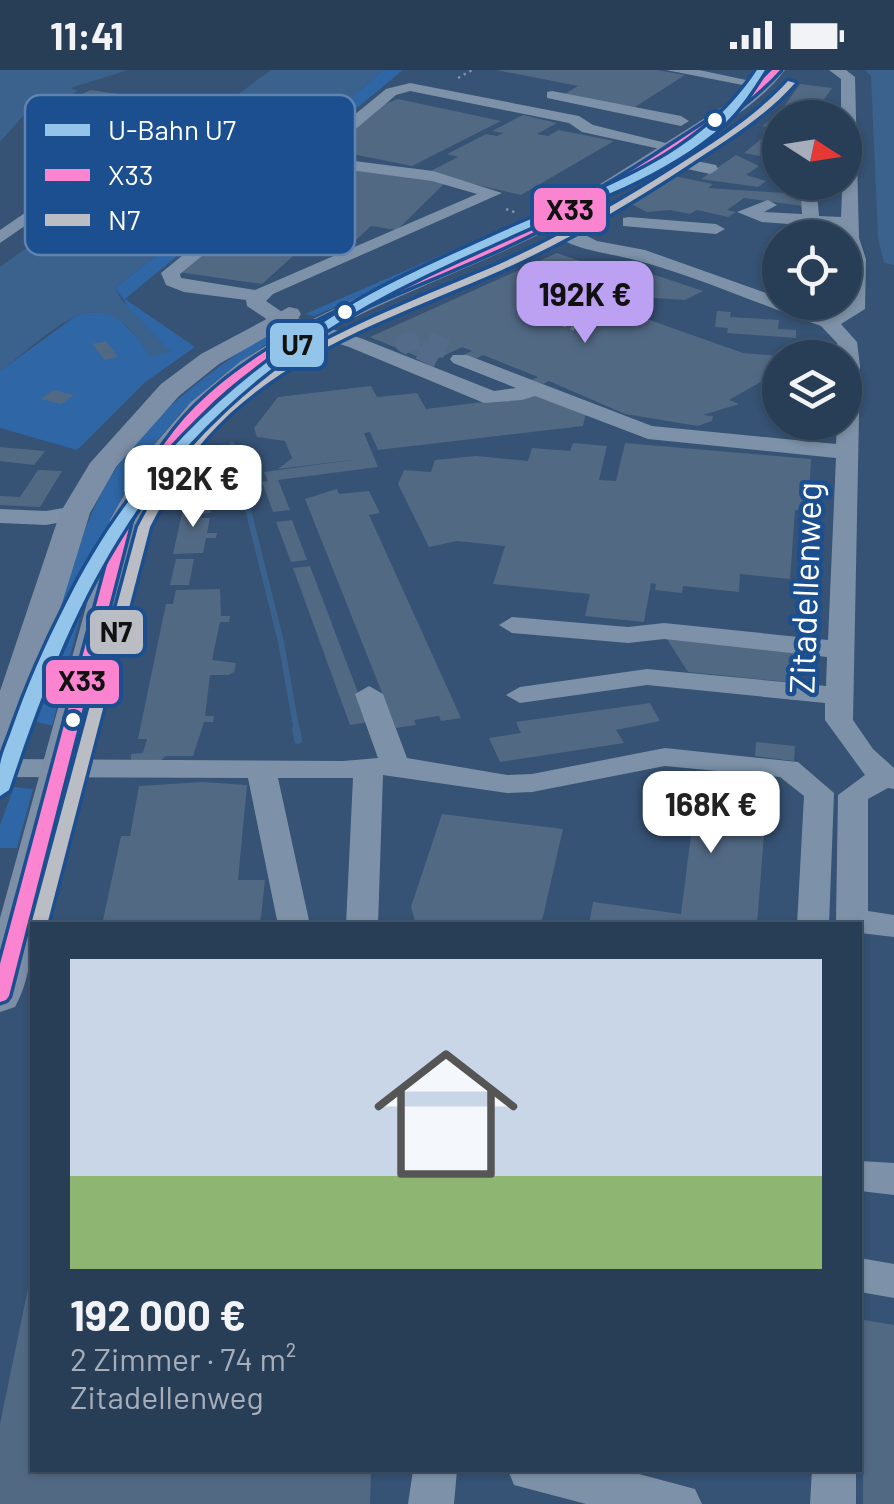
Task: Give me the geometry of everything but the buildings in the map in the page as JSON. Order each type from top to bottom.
[{"type":"main road","points":[[0,745],[75,514],[104,463],[170,390],[269,307],[520,214],[659,149],[681,120],[743,76]]},
{"type":"main road","points":[[0,996],[125,520],[136,494],[181,428],[212,396],[307,329],[549,222],[769,78]]},
{"type":"street","points":[[673,70],[769,78]]},
{"type":"street","points":[[836,70],[848,77],[850,220]]},
{"type":"street","points":[[418,71],[465,74]]},
{"type":"street","points":[[355,122],[392,92],[410,87],[574,119],[588,129],[659,149],[710,169]]},
{"type":"street","points":[[526,88],[681,120]]},
{"type":"street","points":[[355,166],[433,176],[493,193],[355,252]]},
{"type":"street","points":[[768,205],[746,212],[753,216],[811,220],[809,200]]},
{"type":"street","points":[[520,214],[580,228],[638,254],[828,322],[832,320]]},
{"type":"street","points":[[0,238],[25,221]]},
{"type":"street","points":[[629,222],[716,229]]},
{"type":"street","points":[[192,255],[170,273],[173,281],[269,307],[307,329],[356,343],[492,398],[522,394],[534,388]]},
{"type":"street","points":[[269,307],[266,290],[348,255]]},
{"type":"street","name":"Zitadellenweg","points":[[828,322],[846,342],[850,366],[839,720],[889,779]]},
{"type":"street","points":[[450,356],[648,432],[848,452]]},
{"type":"street","points":[[0,516],[46,518],[75,514]]},
{"type":"street","points":[[512,624],[628,635],[664,631],[842,650]]},
{"type":"street","points":[[520,695],[647,678],[840,696]]},
{"type":"street","points":[[362,922],[381,767],[369,694]]},
{"type":"street","points":[[0,768],[381,767],[507,784],[532,783],[665,757],[788,769],[819,794],[813,922]]},
{"type":"street","points":[[261,769],[293,922]]},
{"type":"street","points":[[889,779],[853,795],[852,920],[894,926]]},
{"type":"street","points":[[862,1176],[894,1179]]},
{"type":"street","points":[[862,1276],[894,1281]]},
{"type":"street","points":[[431,1504],[434,1472]]},
{"type":"street","points":[[539,1472],[679,1504]]},
{"type":"street","points":[[833,1504],[834,1472]]},
{"type":"path","points":[[554,321],[585,333]]},
{"type":"shaded area","points":[[0,70],[128,70],[71,88],[78,91],[70,95],[25,95],[25,114],[0,142]]},
{"type":"shaded area","points":[[271,70],[383,70],[355,95],[237,95]]},
{"type":"shaded area","points":[[383,70],[403,70],[355,110],[355,95]]},
{"type":"shaded area","points":[[865,70],[894,70],[894,265],[884,263],[878,238],[871,76]]},
{"type":"shaded area","points":[[504,228],[512,231],[314,316],[305,314]]},
{"type":"shaded area","points":[[25,249],[25,255],[157,255],[115,288],[123,302],[171,352],[150,357],[131,331],[113,317],[95,313],[60,325],[0,371],[0,267]]},
{"type":"shaded area","points":[[157,255],[178,255],[125,299],[195,347],[144,383],[77,450],[0,428],[0,371],[83,313],[111,312],[139,339],[150,357],[115,288]]},
{"type":"shaded area","points":[[273,331],[283,334],[225,374],[180,414],[146,457],[120,502],[100,550],[52,726],[30,720],[75,558],[110,478],[148,428],[171,406],[220,366]]},
{"type":"shaded area","points":[[14,787],[33,789],[17,848],[0,848],[0,825]]},
{"type":"waterway","points":[[232,444],[236,460]]},
{"type":"waterway","points":[[235,457],[281,642],[297,732]]},
{"type":"waterway","points":[[296,729],[298,740]]},
{"type":"tunnel","points":[[438,358],[405,343],[421,339],[453,351]]},
{"type":"metro line","name":"U7","points":[[0,790],[55,641],[87,576],[125,515],[168,458],[219,406],[279,357],[348,312],[446,262],[638,175],[695,143],[742,99],[761,70]]},
{"type":"transit line","name":"X33","points":[[0,996],[125,520],[178,433],[201,407],[265,356],[336,316],[512,240],[606,190],[727,112],[776,70]]},
{"type":"transit line","name":"N7","points":[[40,922],[144,527],[194,445],[246,395],[313,351],[570,233],[743,126],[791,83]]}]
